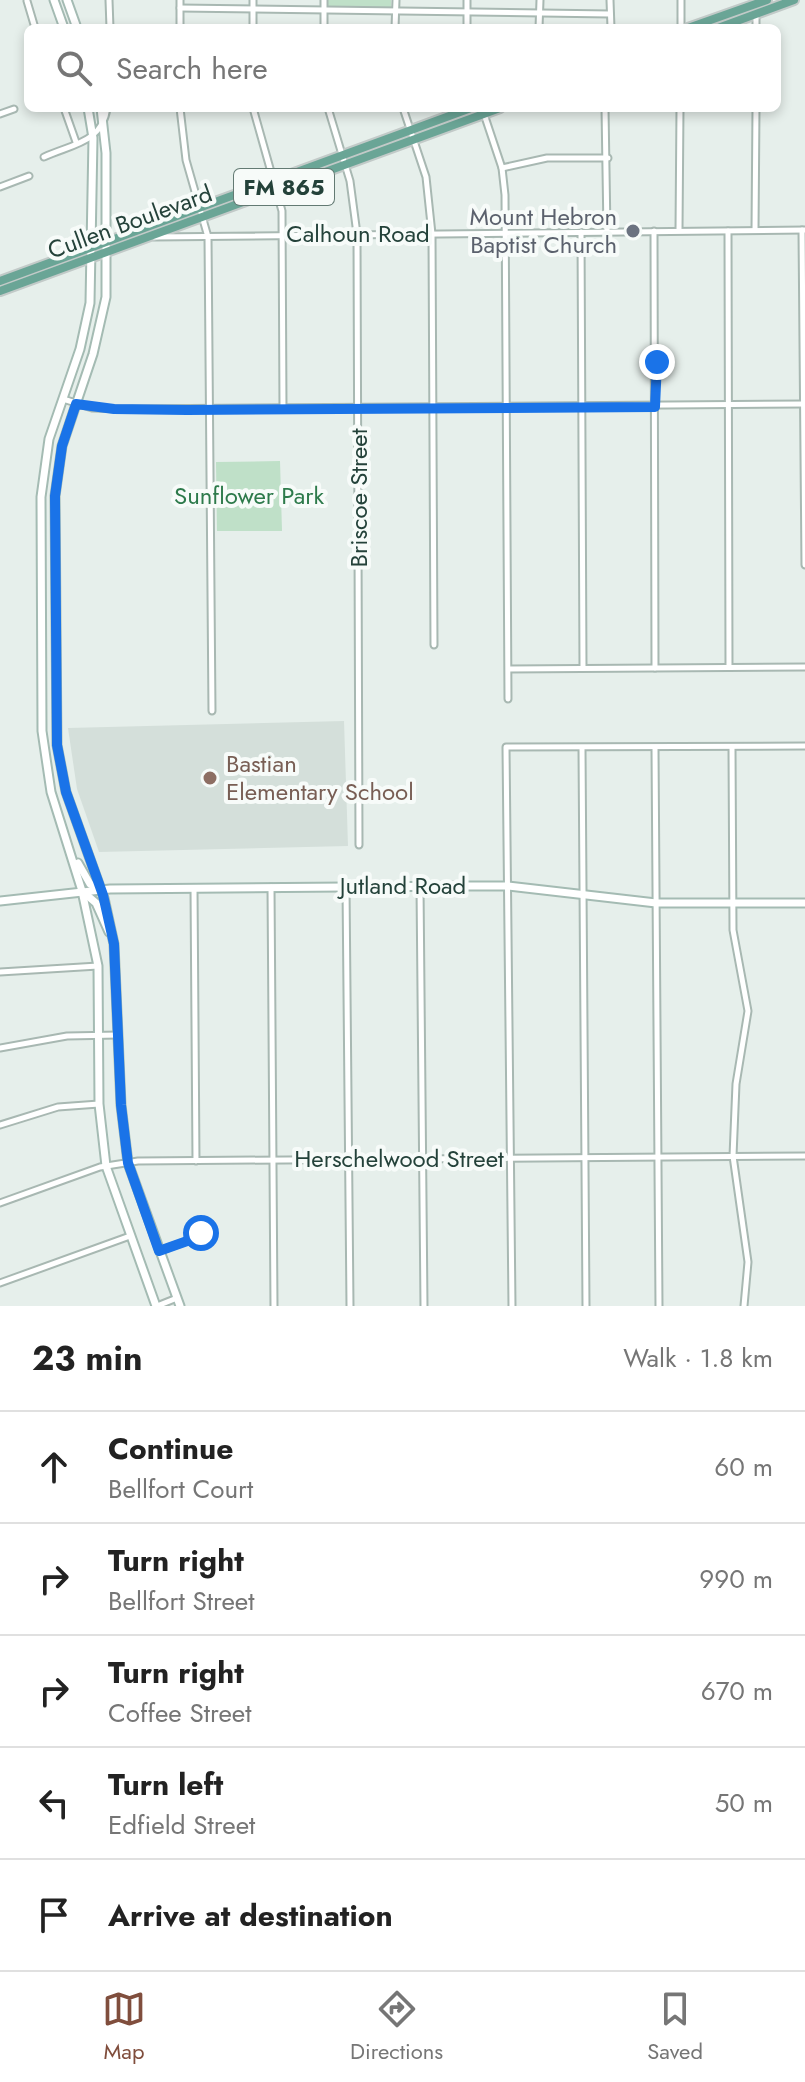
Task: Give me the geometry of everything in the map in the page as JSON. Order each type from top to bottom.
[{"type":"main road","points":[[54,0],[63,24]]},
{"type":"main road","points":[[67,0],[76,24]]},
{"type":"main road","points":[[725,24],[767,0]]},
{"type":"main road","points":[[700,24],[756,6],[794,0]]},
{"type":"main road","points":[[60,17],[72,13]]},
{"type":"main road","points":[[89,112],[93,138],[90,303],[80,349],[49,439],[41,497],[43,747],[60,821],[82,891],[98,966],[101,1035],[99,1104],[106,1166],[156,1306]]},
{"type":"main road","points":[[104,112],[108,241],[106,297],[93,354],[62,446],[55,496],[57,745],[73,816],[101,889],[114,944],[121,1105],[128,1163],[178,1302]]},
{"type":"main road","name":"Cullen Boulevard","points":[[274,185],[345,165],[462,112]]},
{"type":"main road","name":"Cullen Boulevard","points":[[0,281],[108,241],[203,212],[342,155],[480,112]]},
{"type":"main road","name":"Cullen Boulevard","points":[[0,291],[151,236],[203,212]]},
{"type":"main road","points":[[80,349],[93,354]]},
{"type":"main road","points":[[41,497],[55,496]]},
{"type":"main road","points":[[41,581],[54,580]]},
{"type":"main road","points":[[41,663],[55,663]]},
{"type":"main road","points":[[43,747],[57,745]]},
{"type":"main road","points":[[60,821],[73,816]]},
{"type":"main road","points":[[70,851],[90,884],[101,889]]},
{"type":"main road","name":"Jutland Road","points":[[0,901],[101,889],[508,886],[582,897],[656,903],[805,903]]},
{"type":"main road","points":[[82,891],[96,903],[114,944]]},
{"type":"street","points":[[109,0],[110,24]]},
{"type":"street","points":[[180,0],[180,24]]},
{"type":"street","points":[[253,0],[253,24]]},
{"type":"street","points":[[324,0],[324,24]]},
{"type":"street","points":[[395,24],[396,0]]},
{"type":"street","points":[[467,0],[467,24]]},
{"type":"street","points":[[539,24],[540,0]]},
{"type":"street","points":[[610,0],[611,24]]},
{"type":"street","points":[[681,0],[681,24]]},
{"type":"street","points":[[27,1],[34,24]]},
{"type":"street","points":[[180,8],[610,14]]},
{"type":"street","points":[[0,114],[14,109]]},
{"type":"street","points":[[65,112],[76,142]]},
{"type":"street","points":[[180,112],[186,160],[208,237],[212,711]]},
{"type":"street","points":[[254,112],[274,185],[283,234],[283,409]]},
{"type":"street","name":"Briscoe Street","points":[[329,112],[354,197],[357,234],[359,845]]},
{"type":"street","points":[[404,112],[426,177],[432,234],[434,645]]},
{"type":"street","points":[[483,112],[502,168],[506,233],[508,699]]},
{"type":"street","points":[[605,112],[607,232]]},
{"type":"street","points":[[679,230],[680,112]]},
{"type":"street","points":[[755,230],[756,112]]},
{"type":"street","points":[[44,157],[76,142],[93,138],[105,126]]},
{"type":"street","points":[[502,168],[547,158],[608,158]]},
{"type":"street","points":[[0,187],[29,176]]},
{"type":"street","points":[[804,230],[805,565]]},
{"type":"street","name":"Calhoun Road","points":[[151,236],[804,230]]},
{"type":"street","points":[[654,231],[655,668]]},
{"type":"street","points":[[728,231],[729,667]]},
{"type":"street","points":[[581,232],[583,667]]},
{"type":"street","points":[[63,399],[76,404],[114,409],[209,410],[804,404]]},
{"type":"street","points":[[509,669],[805,667]]},
{"type":"street","points":[[512,1306],[506,747],[805,746]]},
{"type":"street","points":[[732,747],[733,930],[748,1011],[736,1084],[733,1156],[748,1262],[744,1306]]},
{"type":"street","points":[[582,748],[586,1306]]},
{"type":"street","points":[[655,748],[659,1306]]},
{"type":"street","points":[[346,886],[350,1306]]},
{"type":"street","points":[[420,886],[424,1306]]},
{"type":"street","points":[[271,887],[274,1306]]},
{"type":"street","points":[[194,888],[196,1161]]},
{"type":"street","points":[[0,972],[98,966]]},
{"type":"street","points":[[0,1048],[36,1040],[119,1035]]},
{"type":"street","points":[[0,1125],[58,1107],[99,1104]]},
{"type":"street","name":"Herschelwood Street","points":[[0,1203],[106,1166],[128,1163],[348,1158],[805,1156]]},
{"type":"street","points":[[0,1283],[130,1236]]},
{"type":"street","points":[[159,1251],[190,1240]]},
{"type":"street","points":[[156,1306],[178,1302]]},
{"type":"shaded area","name":"Bastian Elementary School","points":[[344,721],[348,846],[99,852],[77,789],[68,728]]},
{"type":"green space","points":[[327,0],[391,0],[391,8],[327,6]]},
{"type":"green space","name":"Sunflower Park","points":[[280,461],[282,531],[217,531],[216,462]]},
{"type":"place","name":"Mount Hebron Baptist Church","points":[[633,231]]},
{"type":"place","name":"Bastian Elementary School","points":[[210,778]]},
{"type":"route","points":[[201,1233],[192,1231],[190,1240],[159,1251],[128,1163],[121,1105],[114,944],[103,895],[66,792],[57,745],[55,496],[62,446],[76,404],[92,408],[187,410],[655,407],[657,362]]}]
